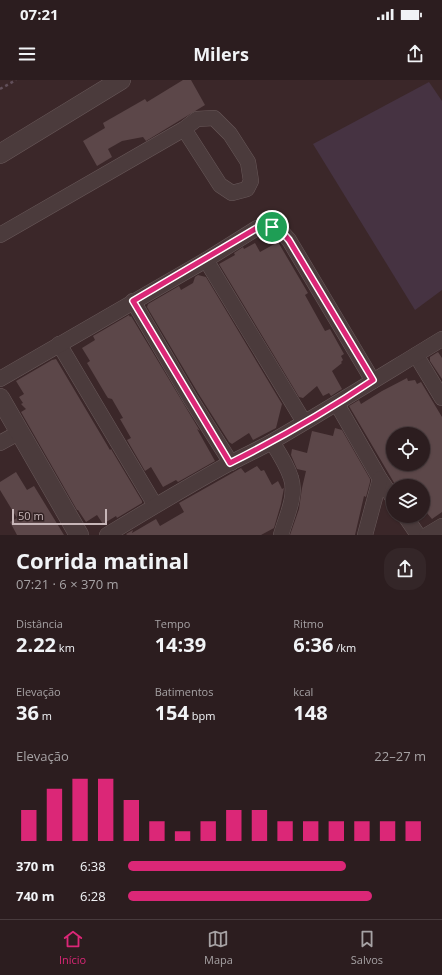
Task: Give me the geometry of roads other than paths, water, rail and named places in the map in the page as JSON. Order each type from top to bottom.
[{"type":"street","points":[[0,154],[121,80]]},
{"type":"street","points":[[0,235],[184,129],[197,119],[214,118],[230,134],[248,162],[251,181],[247,189],[232,194],[220,185],[184,129]]},
{"type":"street","points":[[0,379],[206,260],[257,228],[272,227],[282,232],[289,240],[373,380]]},
{"type":"street","points":[[206,260],[304,422]]},
{"type":"street","points":[[133,301],[230,463]]},
{"type":"street","points":[[107,535],[155,505],[230,463],[272,442],[337,404],[373,380],[442,339]]},
{"type":"street","points":[[59,344],[155,505]]},
{"type":"street","points":[[416,355],[442,398]]},
{"type":"street","points":[[0,398],[79,535]]},
{"type":"street","points":[[337,404],[386,488]]},
{"type":"street","points":[[0,443],[20,432]]},
{"type":"street","points":[[272,442],[286,467],[291,479],[293,490],[281,535]]},
{"type":"street","points":[[365,535],[380,479]]},
{"type":"street","points":[[410,523],[418,535]]},
{"type":"street","points":[[427,535],[442,526]]}]
